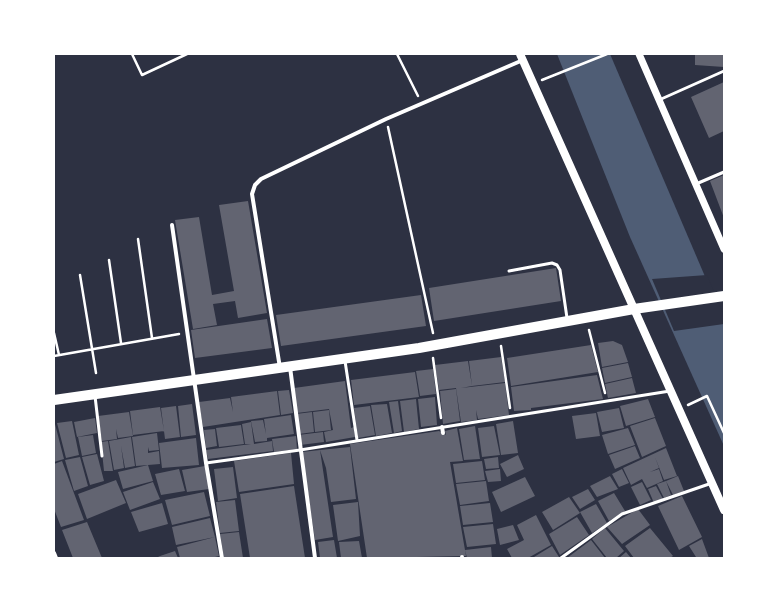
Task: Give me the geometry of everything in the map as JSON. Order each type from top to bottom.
[{"type":"main road","points":[[521,57],[713,482],[724,510]]},
{"type":"main road","points":[[54,400],[345,359],[434,345],[634,309],[724,296]]},
{"type":"street","points":[[639,54],[724,249]]},
{"type":"street","points":[[315,558],[300,450],[253,190],[261,179],[386,119],[521,57]]},
{"type":"street","points":[[172,225],[206,463],[222,558]]},
{"type":"street","points":[[442,427],[443,433]]},
{"type":"street","points":[[54,553],[56,558]]},
{"type":"lane","points":[[659,100],[724,71]]},
{"type":"lane","points":[[696,184],[724,172]]},
{"type":"lane","points":[[509,271],[552,263],[557,265],[560,270],[567,321]]},
{"type":"lane","points":[[345,359],[357,440]]},
{"type":"lane","points":[[206,463],[300,450],[511,415],[671,391]]},
{"type":"lane","points":[[95,394],[102,456]]},
{"type":"lane","points":[[561,558],[622,514],[713,482]]},
{"type":"path","points":[[132,54],[142,75],[187,54]]},
{"type":"path","points":[[397,54],[421,103]]},
{"type":"path","points":[[533,83],[607,54]]},
{"type":"path","points":[[386,119],[434,345],[442,427]]},
{"type":"path","points":[[138,239],[152,338]]},
{"type":"path","points":[[109,260],[121,344]]},
{"type":"path","points":[[80,275],[96,374]]},
{"type":"path","points":[[586,318],[607,401]]},
{"type":"path","points":[[54,333],[59,354]]},
{"type":"path","points":[[54,356],[93,348],[188,333]]},
{"type":"path","points":[[499,333],[511,415]]},
{"type":"path","points":[[679,409],[707,396],[724,433]]},
{"type":"water","points":[[557,54],[610,54],[724,321],[724,446],[630,237]]},
{"type":"pier","points":[[707,275],[724,316],[724,324],[674,331],[652,279]]},
{"type":"building","points":[[695,54],[724,54],[724,67],[695,65]]},
{"type":"building","points":[[724,82],[724,131],[709,138],[691,97]]},
{"type":"building","points":[[724,175],[724,218],[710,181]]},
{"type":"building","points":[[248,201],[267,313],[238,318],[235,301],[213,304],[217,325],[193,329],[175,220],[199,217],[212,295],[234,291],[219,205]]},
{"type":"building","points":[[556,268],[561,301],[434,321],[429,288]]},
{"type":"building","points":[[421,295],[426,326],[281,346],[276,315]]},
{"type":"building","points":[[267,319],[272,348],[195,358],[191,330]]},
{"type":"building","points":[[613,341],[622,345],[628,362],[602,367],[598,343]]},
{"type":"building","points":[[591,345],[598,372],[511,386],[507,358]]},
{"type":"building","points":[[501,357],[505,382],[472,386],[469,361]]},
{"type":"building","points":[[468,361],[472,386],[461,388],[505,383],[509,415],[478,419],[476,410],[477,420],[461,422],[456,388],[439,390],[435,365]]},
{"type":"building","points":[[628,363],[632,377],[605,383],[602,368]]},
{"type":"building","points":[[433,369],[436,394],[420,396],[416,371]]},
{"type":"building","points":[[415,372],[419,397],[354,405],[351,380]]},
{"type":"building","points":[[597,375],[603,399],[531,408],[531,410],[514,411],[511,387]]},
{"type":"building","points":[[632,378],[636,393],[608,398],[605,384]]},
{"type":"building","points":[[345,381],[351,428],[354,427],[355,437],[326,442],[324,432],[333,430],[329,409],[297,413],[294,388]]},
{"type":"building","points":[[456,389],[460,421],[443,424],[440,391]]},
{"type":"building","points":[[289,390],[293,413],[281,415],[278,391]]},
{"type":"building","points":[[277,391],[280,415],[203,427],[199,402],[230,398],[233,412],[231,397]]},
{"type":"building","points":[[435,397],[437,425],[421,427],[418,399]]},
{"type":"building","points":[[416,399],[419,429],[404,432],[400,401]]},
{"type":"building","points":[[648,399],[655,417],[626,426],[620,406]]},
{"type":"building","points":[[398,401],[402,431],[394,433],[389,402]]},
{"type":"building","points":[[192,404],[196,435],[181,437],[178,406]]},
{"type":"building","points":[[387,404],[392,433],[376,436],[371,405]]},
{"type":"building","points":[[176,406],[180,437],[165,439],[161,408]]},
{"type":"building","points":[[370,406],[375,435],[358,438],[354,408]]},
{"type":"building","points":[[160,407],[164,431],[133,435],[130,411]]},
{"type":"building","points":[[619,408],[624,428],[602,432],[597,412]]},
{"type":"building","points":[[329,410],[331,430],[315,432],[313,412]]},
{"type":"building","points":[[129,412],[133,436],[118,438],[116,429],[117,439],[102,441],[98,416]]},
{"type":"building","points":[[312,412],[314,432],[299,434],[296,414]]},
{"type":"building","points":[[596,413],[600,436],[576,439],[572,416]]},
{"type":"building","points":[[291,415],[294,434],[267,438],[267,441],[255,442],[251,421],[263,420],[266,434],[264,419]]},
{"type":"building","points":[[95,418],[97,433],[77,437],[74,422]]},
{"type":"building","points":[[655,418],[666,446],[642,457],[630,426]]},
{"type":"building","points":[[72,421],[79,455],[66,458],[57,423]]},
{"type":"building","points":[[513,421],[518,453],[501,455],[496,424]]},
{"type":"building","points":[[251,422],[254,444],[272,441],[273,451],[208,459],[206,450],[251,444],[245,444],[242,424]]},
{"type":"building","points":[[54,424],[64,459],[54,462]]},
{"type":"building","points":[[241,425],[244,444],[219,447],[216,428]]},
{"type":"building","points":[[475,426],[480,459],[464,460],[459,429]]},
{"type":"building","points":[[494,426],[500,455],[482,457],[478,428]]},
{"type":"building","points":[[457,428],[463,461],[450,462],[466,556],[367,558],[350,444],[439,431],[446,435],[445,431]]},
{"type":"building","points":[[628,428],[635,445],[608,454],[602,435]]},
{"type":"building","points":[[215,429],[217,446],[206,448],[204,430]]},
{"type":"building","points":[[323,432],[324,442],[300,445],[298,435]]},
{"type":"building","points":[[157,433],[159,450],[149,451],[148,447],[148,453],[159,451],[160,464],[136,466],[132,437]]},
{"type":"building","points":[[93,435],[96,453],[82,456],[78,437]]},
{"type":"building","points":[[296,436],[297,449],[274,452],[272,439]]},
{"type":"building","points":[[131,437],[135,466],[125,468],[121,446],[124,468],[114,470],[109,441]]},
{"type":"building","points":[[196,438],[199,465],[162,468],[159,443]]},
{"type":"building","points":[[108,441],[113,471],[104,471],[101,442]]},
{"type":"building","points":[[635,446],[640,458],[615,469],[609,455]]},
{"type":"building","points":[[350,447],[356,499],[331,502],[326,468],[320,450]]},
{"type":"building","points":[[666,448],[677,476],[664,480],[655,457],[659,468],[650,472],[659,469],[663,481],[647,488],[642,479],[631,485],[623,468]]},
{"type":"building","points":[[320,450],[333,537],[315,540],[302,452]]},
{"type":"building","points":[[291,453],[294,484],[239,492],[234,461]]},
{"type":"building","points":[[97,454],[104,481],[90,485],[82,457]]},
{"type":"building","points":[[518,455],[524,469],[507,477],[500,464]]},
{"type":"building","points":[[80,457],[88,486],[74,491],[65,460]]},
{"type":"building","points":[[498,457],[499,468],[486,469],[484,459]]},
{"type":"building","points":[[62,461],[84,520],[61,527],[54,509],[54,464]]},
{"type":"building","points":[[482,461],[485,480],[456,483],[453,464]]},
{"type":"building","points":[[148,465],[153,481],[123,489],[118,472]]},
{"type":"building","points":[[205,466],[209,489],[187,492],[182,470]]},
{"type":"building","points":[[233,467],[237,498],[218,501],[214,469]]},
{"type":"building","points":[[179,469],[185,491],[161,495],[155,474]]},
{"type":"building","points":[[500,469],[501,481],[488,482],[485,471]]},
{"type":"building","points":[[622,469],[629,483],[619,487],[612,474]]},
{"type":"building","points":[[610,476],[618,489],[597,497],[590,486]]},
{"type":"building","points":[[678,476],[684,491],[673,495],[666,481]]},
{"type":"building","points":[[525,477],[535,496],[501,512],[492,492]]},
{"type":"building","points":[[116,480],[126,503],[87,519],[78,494]]},
{"type":"building","points":[[486,481],[489,501],[460,505],[456,484]]},
{"type":"building","points":[[666,481],[671,495],[664,498],[657,484]]},
{"type":"building","points":[[153,482],[160,499],[130,510],[123,492]]},
{"type":"building","points":[[642,482],[651,500],[640,505],[631,487]]},
{"type":"building","points":[[294,486],[305,558],[250,558],[240,494]]},
{"type":"building","points":[[656,486],[663,499],[654,503],[648,489]]},
{"type":"building","points":[[588,489],[595,500],[580,509],[572,497]]},
{"type":"building","points":[[204,492],[210,516],[172,525],[165,500]]},
{"type":"building","points":[[614,493],[625,511],[609,521],[598,501]]},
{"type":"building","points":[[682,496],[702,537],[679,550],[658,506]]},
{"type":"building","points":[[569,497],[580,513],[553,530],[542,512]]},
{"type":"building","points":[[235,500],[239,531],[220,533],[216,502]]},
{"type":"building","points":[[358,502],[360,536],[338,541],[333,505]]},
{"type":"building","points":[[162,503],[168,524],[139,532],[131,512]]},
{"type":"building","points":[[490,503],[493,522],[463,525],[460,506]]},
{"type":"building","points":[[596,504],[607,523],[592,533],[580,512]]},
{"type":"building","points":[[638,509],[650,525],[622,544],[607,527]]},
{"type":"building","points":[[536,515],[551,545],[528,558],[512,558],[507,549],[524,540],[517,525]]},
{"type":"building","points":[[577,517],[589,535],[560,555],[549,534]]},
{"type":"building","points":[[210,518],[215,537],[176,545],[172,527]]},
{"type":"building","points":[[87,522],[102,558],[73,558],[62,530]]},
{"type":"building","points":[[493,524],[496,544],[467,547],[463,527]]},
{"type":"building","points":[[513,525],[519,540],[500,545],[497,529]]},
{"type":"building","points":[[605,528],[624,551],[616,558],[607,558],[592,539]]},
{"type":"building","points":[[650,528],[673,556],[670,558],[634,558],[625,546]]},
{"type":"building","points":[[239,532],[243,558],[224,558],[220,534]]},
{"type":"building","points":[[215,537],[219,556],[211,558],[180,558],[177,547]]},
{"type":"building","points":[[702,539],[709,558],[694,558],[696,557],[689,546]]},
{"type":"building","points":[[334,540],[337,558],[320,558],[318,542]]},
{"type":"building","points":[[591,540],[605,558],[567,558]]},
{"type":"building","points":[[359,541],[362,558],[341,558],[339,542]]},
{"type":"building","points":[[552,546],[559,557],[534,557]]},
{"type":"building","points":[[491,547],[492,558],[467,558],[465,550]]},
{"type":"building","points":[[175,551],[178,558],[156,558],[160,556]]},
{"type":"building","points":[[626,552],[631,558],[619,558]]}]
